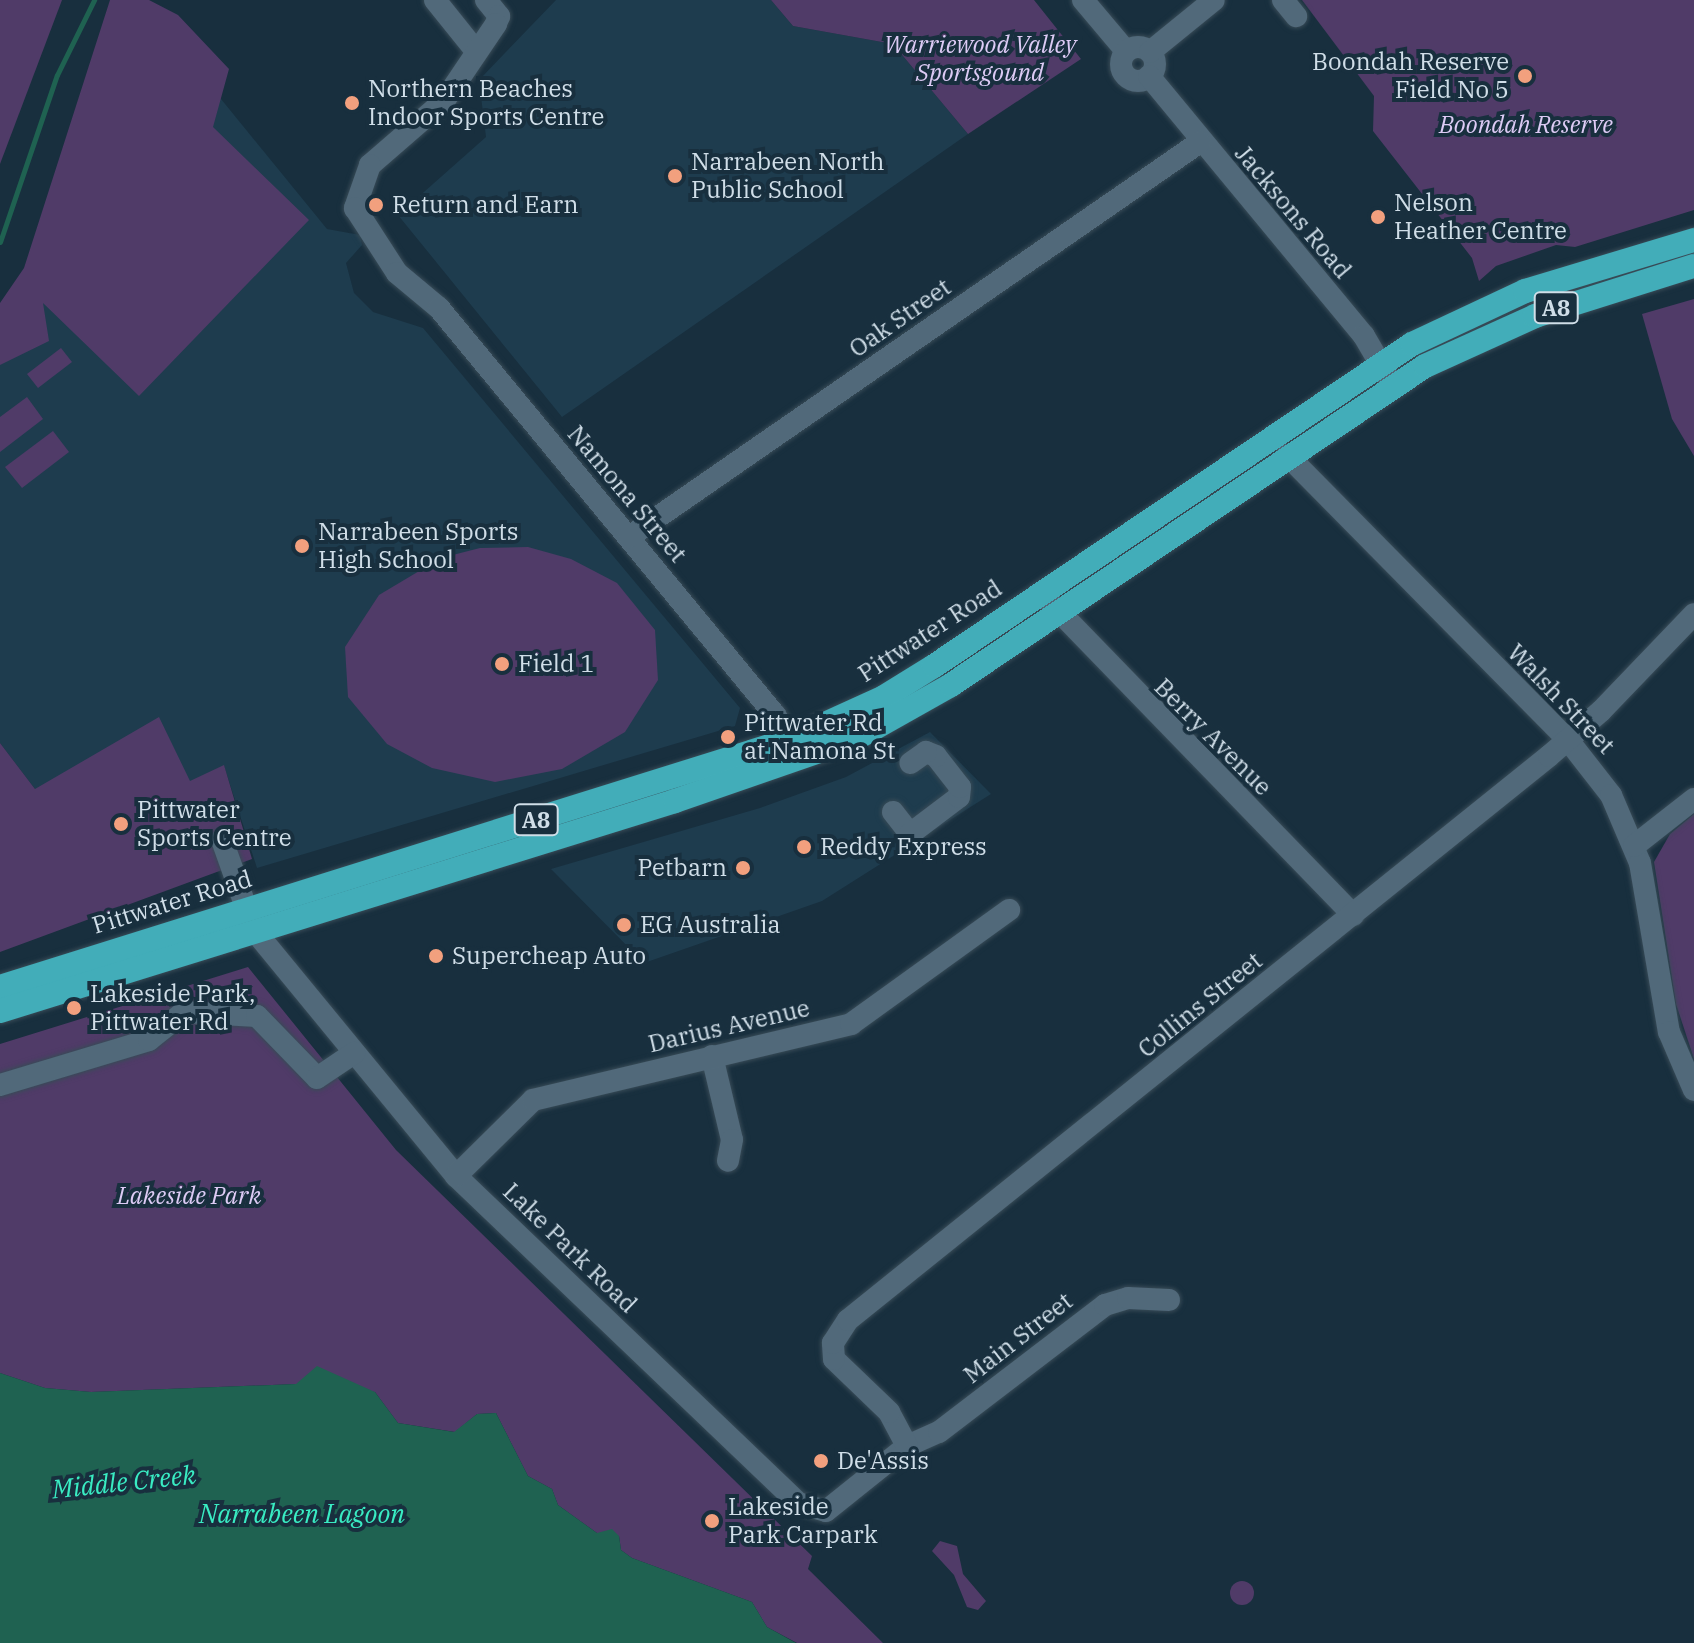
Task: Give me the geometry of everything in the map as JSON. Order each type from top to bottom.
[{"type":"highway","name":"Pittwater Road","points":[[796,750],[884,697],[1379,362],[1525,291],[1694,240]]},
{"type":"highway","name":"Pittwater Road","points":[[0,987],[251,919],[901,716],[1058,613],[1392,384],[1523,321],[1694,266]]},
{"type":"highway","name":"Pittwater Road","points":[[0,1011],[251,919]]},
{"type":"street","points":[[435,0],[475,50],[499,16],[486,0]]},
{"type":"street","points":[[1083,0],[1126,51]]},
{"type":"street","points":[[1150,52],[1214,0]]},
{"type":"street","points":[[1137,47],[1150,52],[1154,62],[1149,76],[1136,80],[1127,76],[1121,61],[1126,51],[1137,47]]},
{"type":"street","name":"Namona Street","points":[[475,50],[444,101],[370,165],[355,208],[397,273],[439,308],[629,537],[796,750]]},
{"type":"street","name":"Jacksons Road","points":[[1149,76],[1200,142],[1364,336],[1392,384]]},
{"type":"street","name":"Oak Street","points":[[629,537],[1200,142]]},
{"type":"street","name":"Walsh Street","points":[[1287,455],[1568,740],[1611,795],[1634,846],[1669,1032],[1694,1090]]},
{"type":"street","name":"Berry Avenue","points":[[1041,592],[1353,915]]},
{"type":"street","name":"Collins Street","points":[[907,1446],[889,1412],[834,1359],[833,1343],[839,1330],[1568,740],[1694,614]]},
{"type":"street","points":[[893,812],[910,834],[959,797],[960,787],[936,756],[926,752],[910,763]]},
{"type":"street","points":[[1634,846],[1694,799]]},
{"type":"street","name":"Lake Park Road","points":[[222,840],[251,919],[354,1053],[456,1176],[798,1503],[826,1511],[907,1446]]},
{"type":"street","name":"Darius Avenue","points":[[456,1176],[533,1100],[869,1016],[1009,910]]},
{"type":"street","points":[[0,1085],[149,1040],[184,1012],[257,1016],[317,1078],[354,1053]]},
{"type":"street","points":[[712,1056],[732,1140],[728,1161]]},
{"type":"street","name":"Main Street","points":[[907,1446],[939,1432],[1105,1305],[1128,1298],[1169,1300]]},
{"type":"shaded area","name":"Narrabeen North Public School","points":[[556,0],[771,0],[793,26],[893,44],[968,134],[562,417],[398,215],[486,137],[479,80]]},
{"type":"shaded area","name":"Narrabeen Sports High School","points":[[150,26],[221,99],[327,229],[360,235],[362,245],[346,263],[354,293],[373,312],[423,328],[740,708],[735,726],[257,868],[224,766],[190,782],[35,789],[0,743],[0,355]]},
{"type":"shaded area","points":[[930,732],[991,794],[822,901],[644,963],[551,869],[760,808],[846,777]]},
{"type":"green space","points":[[0,0],[62,0],[0,164]]},
{"type":"green space","points":[[110,0],[149,0],[178,15],[229,69],[213,127],[309,220],[139,396],[43,303],[49,341],[0,365],[0,303],[24,268]]},
{"type":"green space","name":"Warriewood Valley Sportsgound","points":[[771,0],[1034,0],[1081,59],[968,134],[893,44],[793,26]]},
{"type":"green space","name":"Boondah Reserve","points":[[1302,0],[1694,0],[1694,210],[1575,247],[1556,245],[1496,266],[1479,281],[1472,258],[1373,131],[1374,96]]},
{"type":"green space","points":[[1694,299],[1694,456],[1672,419],[1642,314]]},
{"type":"green space","points":[[61,348],[72,362],[38,388],[27,374]]},
{"type":"green space","points":[[27,397],[43,419],[0,452],[0,417]]},
{"type":"green space","points":[[53,431],[69,452],[22,488],[5,467]]},
{"type":"green space","name":"Field 1","points":[[528,547],[571,559],[617,583],[655,630],[658,680],[625,732],[562,769],[495,782],[432,768],[387,744],[348,697],[345,647],[379,595],[441,558],[480,548]]},
{"type":"green space","name":"Pittwater Sports Centre","points":[[159,717],[190,781],[224,765],[252,859],[0,952],[0,743],[35,789]]},
{"type":"green space","points":[[1694,814],[1694,1059],[1676,1004],[1654,862],[1670,834]]},
{"type":"green space","name":"Lakeside Park","points":[[248,967],[396,1150],[812,1556],[808,1569],[883,1643],[797,1643],[767,1627],[752,1602],[632,1558],[621,1550],[619,1536],[597,1533],[558,1505],[552,1489],[528,1476],[496,1413],[477,1414],[455,1432],[398,1423],[375,1392],[296,1384],[91,1392],[45,1388],[0,1373],[0,1044]]},
{"type":"green space","points":[[940,1541],[957,1546],[963,1574],[986,1601],[978,1610],[967,1607],[954,1575],[932,1551]]},
{"type":"green space","points":[[1242,1581],[1253,1588],[1254,1593],[1247,1604],[1242,1605],[1231,1598],[1230,1593],[1237,1582]]},
{"type":"water","name":"Narrabeen Lagoon","points":[[317,1366],[375,1392],[398,1423],[454,1432],[477,1414],[496,1413],[528,1476],[552,1489],[558,1505],[597,1533],[612,1529],[619,1536],[621,1550],[632,1558],[752,1602],[767,1627],[796,1643],[0,1643],[0,1373],[45,1388],[91,1392],[296,1384]]},
{"type":"waterway","points":[[0,242],[57,75],[94,0]]},
{"type":"place","name":"Boondah Reserve Field No 5","points":[[1525,76]]},
{"type":"place","name":"Northern Beaches Indoor Sports Centre","points":[[352,103]]},
{"type":"place","name":"Narrabeen North Public School","points":[[675,176]]},
{"type":"place","name":"Return and Earn","points":[[376,205]]},
{"type":"place","name":"Nelson Heather Centre","points":[[1378,217]]},
{"type":"place","name":"Narrabeen Sports High School","points":[[302,546]]},
{"type":"place","name":"Field 1","points":[[502,664]]},
{"type":"place","name":"Pittwater Rd at Namona St","points":[[728,737]]},
{"type":"place","name":"Pittwater Sports Centre","points":[[121,824]]},
{"type":"place","name":"Reddy Express","points":[[804,847]]},
{"type":"place","name":"Petbarn","points":[[743,868]]},
{"type":"place","name":"EG Australia","points":[[624,925]]},
{"type":"place","name":"Supercheap Auto","points":[[436,956]]},
{"type":"place","name":"Lakeside Park, Pittwater Rd","points":[[74,1008]]},
{"type":"place","name":"De'Assis","points":[[821,1461]]},
{"type":"place","name":"Lakeside Park Carpark","points":[[712,1521]]},
{"type":"water label","name":"Middle Creek","points":[[124,1482]]}]
